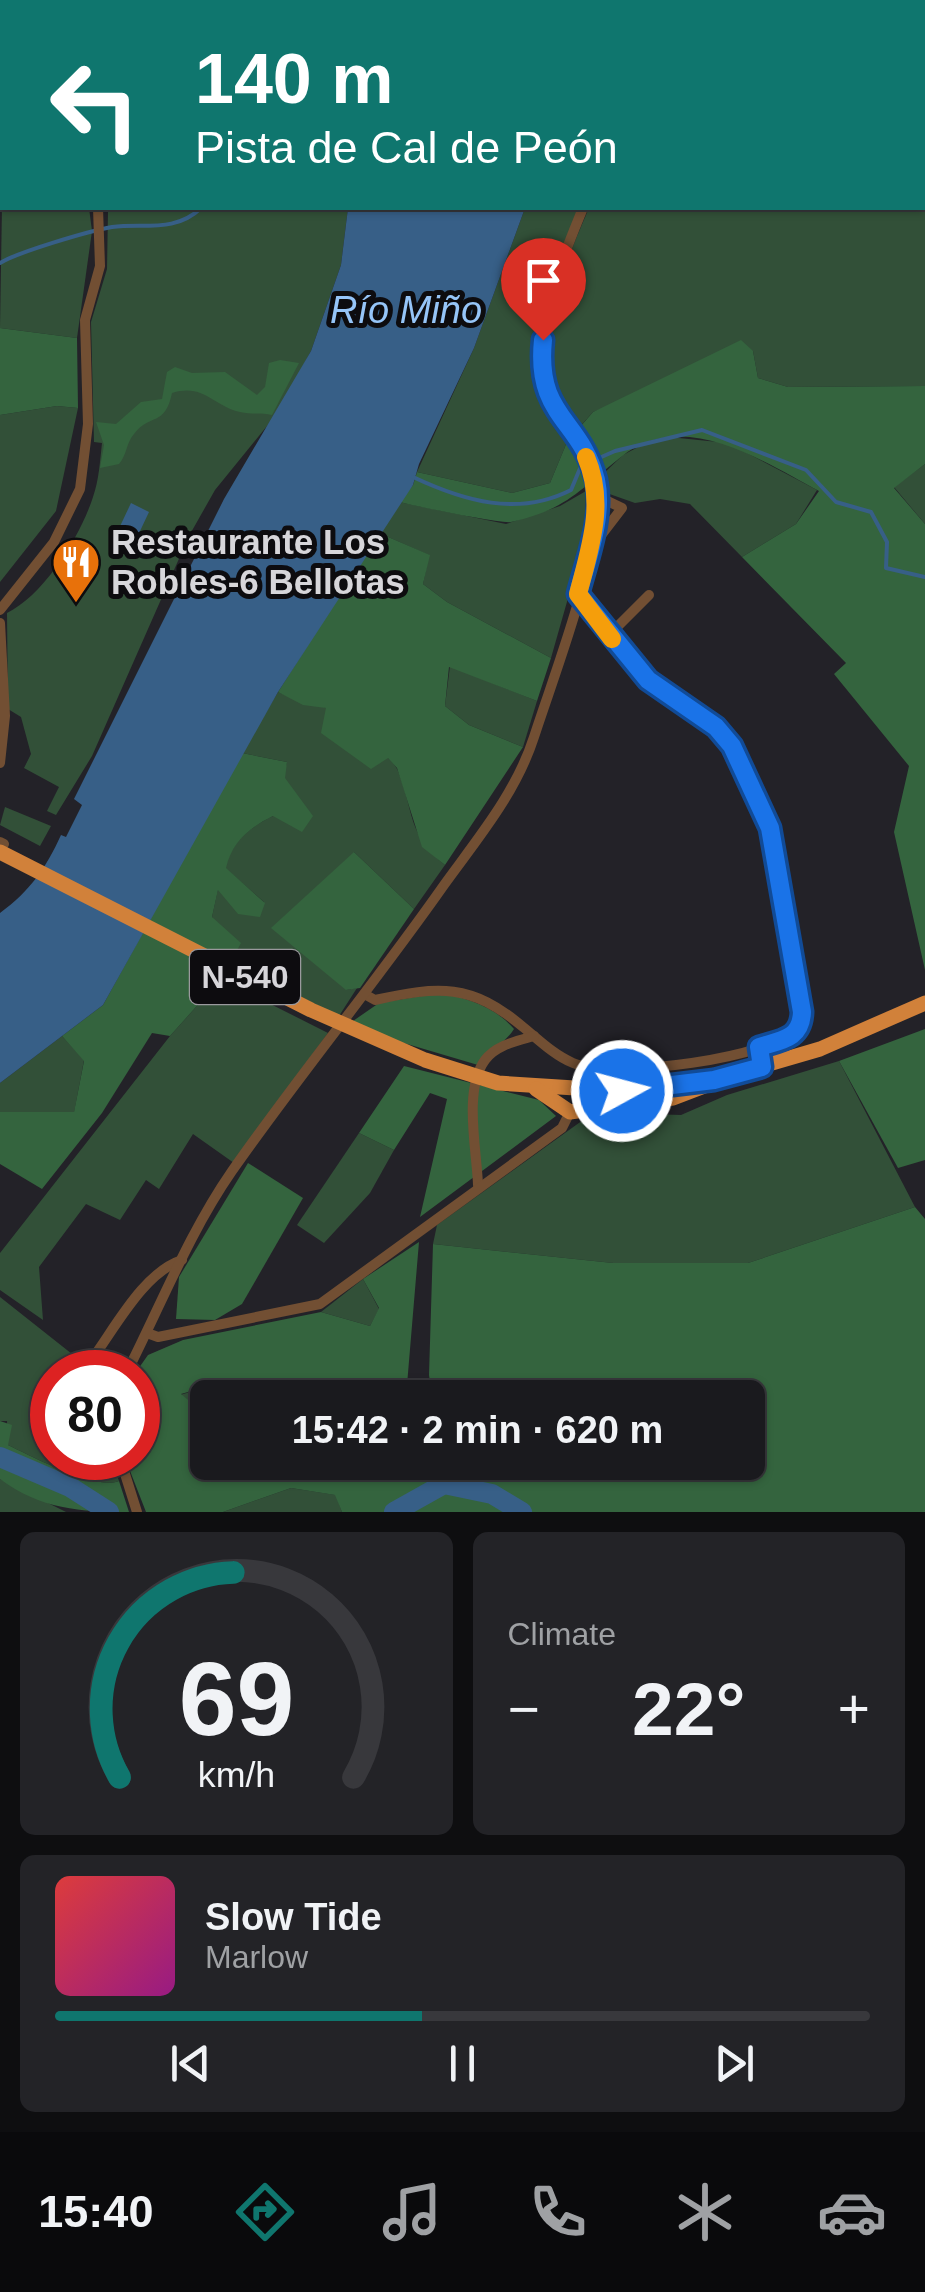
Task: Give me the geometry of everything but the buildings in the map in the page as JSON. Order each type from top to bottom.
[{"type":"highway","name":"N-540","points":[[1,846],[311,1010],[425,1060],[498,1083],[622,1091],[714,1080],[820,1048],[925,1003]]},
{"type":"highway","points":[[531,1087],[570,1112],[673,1098],[696,1092],[714,1080]]},
{"type":"street","points":[[0,610],[66,522],[80,489],[86,443],[84,320],[100,247],[98,210]]},
{"type":"street","points":[[139,1350],[182,1260],[231,1173],[366,995],[509,795],[532,742],[593,538],[597,496],[596,480],[572,434],[549,404],[540,362],[549,302],[582,210]]},
{"type":"street","points":[[593,538],[599,538],[622,508],[597,496]]},
{"type":"street","points":[[66,522],[78,529]]},
{"type":"street","points":[[366,995],[375,1000],[434,989],[462,991],[489,1001],[577,1064],[619,1070],[759,1047],[793,1036],[801,1026],[802,1012],[770,828],[758,795],[732,746],[716,727],[648,680],[608,636],[578,594]]},
{"type":"street","points":[[608,636],[649,595]]},
{"type":"street","points":[[0,623],[5,715],[0,763]]},
{"type":"street","points":[[478,1185],[474,1096],[484,1061],[502,1046],[534,1036]]},
{"type":"street","points":[[759,1047],[762,1067]]},
{"type":"street","points":[[619,1070],[622,1091]]},
{"type":"street","points":[[147,1333],[158,1337],[236,1324],[320,1304],[478,1185],[562,1128],[570,1112]]},
{"type":"street","points":[[99,1350],[150,1283],[168,1264],[182,1260]]},
{"type":"street","points":[[127,1480],[138,1512]]},
{"type":"green space","points":[[2,210],[89,210],[92,231],[77,338],[0,328]]},
{"type":"green space","points":[[348,210],[341,265],[311,351],[276,415],[215,490],[189,536],[92,756],[56,815],[47,811],[59,787],[24,768],[31,754],[21,717],[8,709],[7,613],[34,593],[59,563],[95,491],[102,443],[94,442],[91,322],[107,269],[108,212]]},
{"type":"green space","points":[[524,210],[578,210],[555,267],[538,326],[539,384],[549,413],[567,442],[550,483],[512,493],[417,472],[474,348]]},
{"type":"green space","points":[[588,210],[925,210],[925,386],[788,387],[758,378],[753,351],[593,412],[576,431],[549,391],[544,357],[557,290]]},
{"type":"green space","points":[[0,328],[77,338],[78,408],[57,406],[0,415]]},
{"type":"green space","points":[[741,340],[753,351],[758,378],[788,387],[925,386],[925,464],[894,488],[925,524],[925,970],[894,832],[909,766],[834,674],[846,663],[742,557],[796,524],[819,491],[722,444],[670,437],[645,443],[621,457],[560,504],[511,522],[399,502],[413,485],[417,472],[512,493],[550,483],[567,442],[593,412]]},
{"type":"green space","points":[[269,363],[299,363],[272,415],[240,412],[192,391],[172,393],[165,411],[134,434],[119,464],[100,468],[104,445],[96,422],[116,424],[141,402],[162,399],[167,372],[175,367],[192,373],[225,372],[257,395],[265,387]]},
{"type":"green space","points":[[57,406],[78,408],[56,511],[0,582],[0,415]]},
{"type":"green space","points":[[659,436],[728,443],[817,490],[796,524],[742,557],[690,504],[660,499],[635,503],[601,491],[600,477],[623,455]]},
{"type":"green space","points":[[925,464],[925,524],[894,487]]},
{"type":"green space","points":[[586,491],[584,542],[551,658],[447,602],[423,584],[429,555],[379,533],[399,502],[506,524],[560,506]]},
{"type":"green space","points":[[379,533],[430,555],[423,584],[447,602],[551,658],[537,701],[449,667],[445,706],[469,725],[523,747],[445,865],[422,847],[397,768],[388,758],[371,769],[321,733],[326,708],[303,705],[278,692]]},
{"type":"green space","points":[[450,666],[537,701],[523,747],[469,725],[445,706]]},
{"type":"green space","points":[[278,692],[329,709],[387,757],[398,771],[418,832],[445,865],[414,909],[354,852],[346,990],[357,988],[339,1016],[231,962],[212,917],[218,889],[264,902],[225,868],[243,836],[273,816],[287,762],[242,753]]},
{"type":"green space","points":[[242,753],[287,762],[285,778],[313,816],[302,832],[273,816],[237,843],[226,868],[265,903],[260,917],[238,914],[218,890],[212,917],[241,943],[221,979],[170,1036],[152,1033],[102,1113],[42,1189],[0,1164],[0,1112],[74,1112],[84,1061],[62,1036],[103,1005]]},
{"type":"green space","points":[[5,807],[51,826],[40,846],[0,825]]},
{"type":"green space","points":[[354,852],[414,909],[360,988],[346,990],[271,928]]},
{"type":"green space","points":[[221,979],[328,1033],[234,1163],[193,1134],[159,1189],[146,1180],[120,1220],[86,1204],[39,1267],[43,1320],[0,1290],[0,1253],[170,1036]]},
{"type":"green space","points":[[439,993],[480,1004],[514,1029],[478,1065],[397,1041],[353,1021],[379,1003]]},
{"type":"green space","points":[[925,1029],[925,1160],[898,1168],[839,1061]]},
{"type":"green space","points":[[62,1036],[84,1060],[74,1113],[0,1112],[0,1083]]},
{"type":"green space","points":[[839,1061],[915,1207],[748,1263],[613,1263],[433,1244],[437,1225],[583,1120],[618,1113],[681,1115],[727,1095]]},
{"type":"green space","points":[[404,1066],[539,1100],[556,1116],[420,1217],[447,1099],[430,1093],[394,1150],[359,1133]]},
{"type":"green space","points":[[359,1133],[394,1150],[370,1193],[324,1243],[297,1225]]},
{"type":"green space","points":[[248,1163],[303,1198],[242,1304],[215,1320],[176,1319],[179,1277]]},
{"type":"green space","points":[[915,1207],[925,1219],[925,1512],[342,1512],[335,1495],[291,1488],[223,1512],[146,1512],[134,1480],[160,1480],[160,1350],[183,1340],[321,1312],[370,1326],[379,1308],[363,1279],[419,1242],[407,1380],[190,1380],[190,1391],[181,1394],[190,1402],[190,1480],[765,1480],[765,1380],[430,1380],[429,1375],[433,1244],[613,1263],[748,1263]]},
{"type":"green space","points":[[363,1279],[379,1309],[370,1326],[321,1312]]},
{"type":"green space","points":[[0,1297],[67,1350],[30,1350],[30,1456],[8,1445],[7,1421],[0,1421]]},
{"type":"green space","points":[[0,1421],[12,1425],[8,1445],[30,1456],[30,1480],[119,1481],[129,1512],[61,1507],[30,1497],[0,1479]]},
{"type":"green space","points":[[0,1479],[66,1512],[0,1512]]},
{"type":"green space","points":[[291,1488],[336,1495],[342,1512],[223,1512]]},
{"type":"water","name":"Río Miño","points":[[348,210],[524,210],[474,348],[419,464],[413,485],[278,692],[103,1005],[0,1083],[0,913],[36,878],[61,835],[66,837],[82,805],[74,799],[224,499],[311,351],[341,265]]},
{"type":"water","points":[[131,503],[149,512],[132,548],[114,539]]},
{"type":"waterway","points":[[0,263],[101,229],[170,224],[198,210]]},
{"type":"waterway","points":[[413,477],[471,499],[531,503],[571,490],[581,466],[615,451],[702,430],[806,470],[836,502],[871,512],[887,542],[886,568],[925,577]]},
{"type":"waterway","points":[[0,1457],[70,1487],[109,1512]]},
{"type":"waterway","points":[[394,1512],[444,1484],[492,1494],[522,1512]]},
{"type":"slow traffic","points":[[586,457],[596,480],[597,496],[593,538],[578,594],[612,639]]},
{"type":"place","name":"Restaurante Los Robles-6 Bellotas","points":[[76,604]]},
{"type":"route","points":[[543,340],[542,385],[549,404],[587,458],[596,480],[593,538],[578,594],[596,614],[608,636],[648,680],[716,727],[732,746],[770,828],[789,957],[802,1012],[801,1026],[793,1036],[759,1047],[762,1067],[714,1080],[622,1091]]}]
